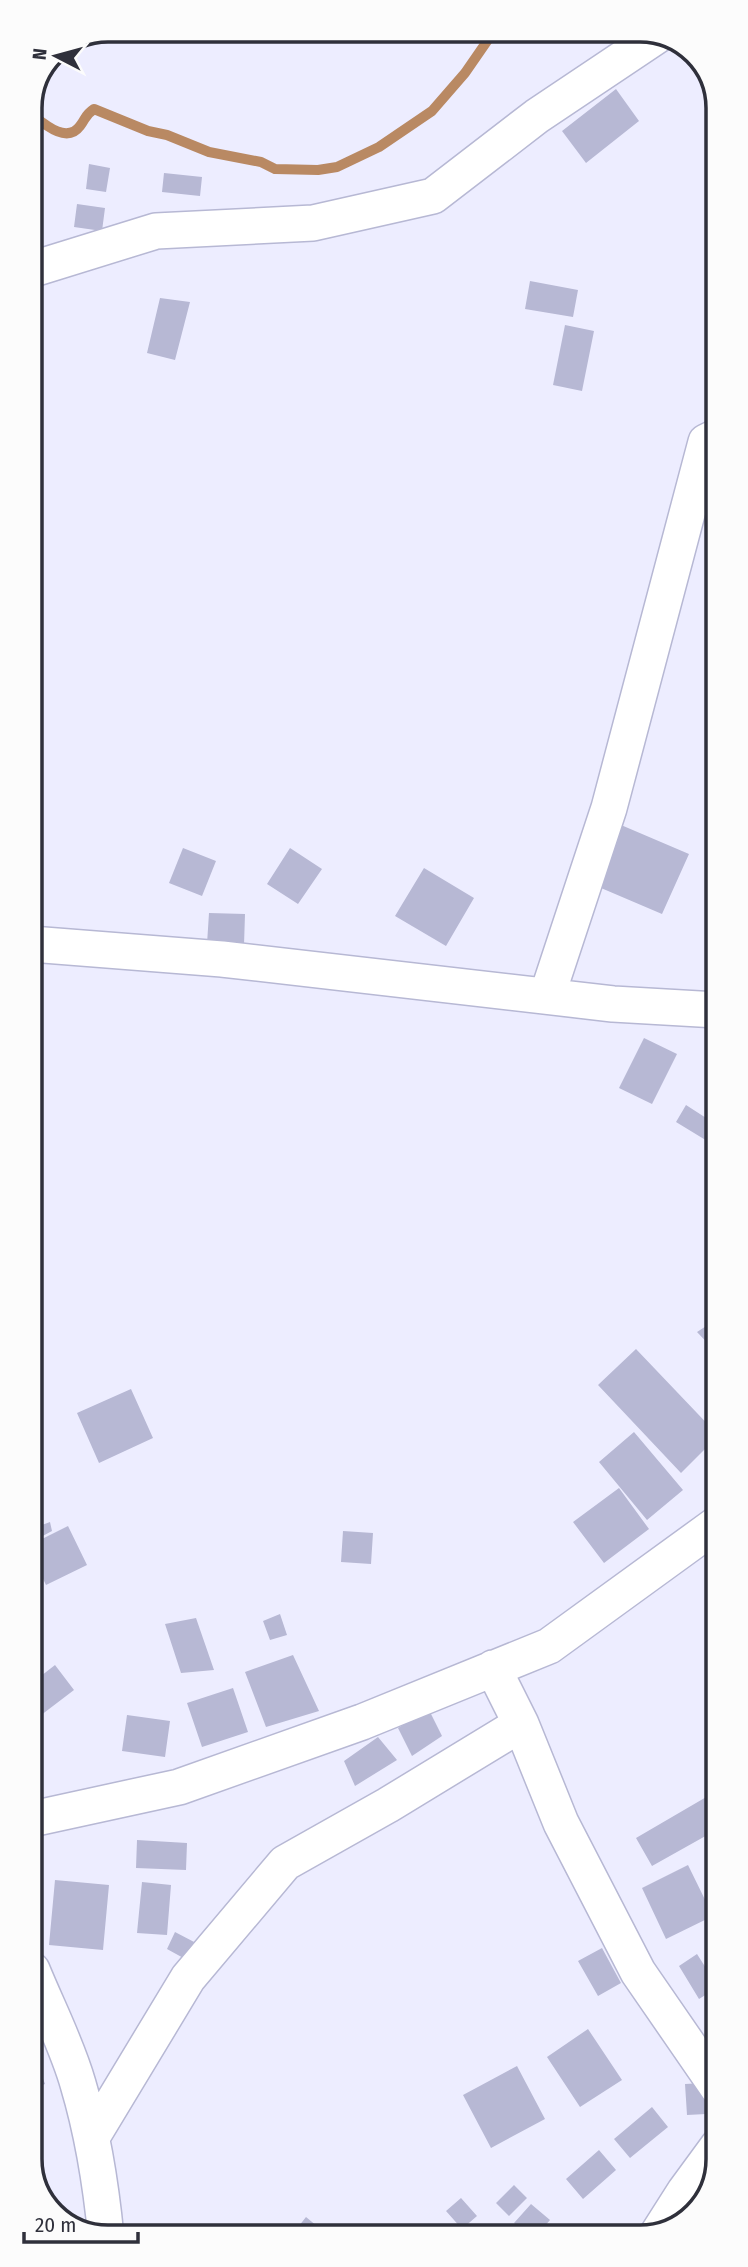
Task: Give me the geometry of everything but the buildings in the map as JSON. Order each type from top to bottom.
[{"type":"street","points":[[42,266],[156,231],[313,223],[433,196],[537,116],[646,42]]},
{"type":"street","points":[[547,996],[609,808],[706,442]]},
{"type":"street","points":[[42,945],[222,958],[613,1004],[706,1009]]},
{"type":"street","points":[[42,1817],[178,1787],[362,1722],[549,1646],[706,1533]]},
{"type":"street","points":[[493,1668],[521,1724],[561,1823],[638,1972],[706,2071]]},
{"type":"street","points":[[92,2137],[188,1978],[285,1863],[388,1805],[521,1724]]},
{"type":"street","points":[[42,1994],[78,2082],[102,2190],[105,2225]]},
{"type":"street","points":[[667,2219],[705,2163]]},
{"type":"waterway","points":[[42,122],[61,133],[68,133],[80,126],[94,109],[209,152],[261,162],[275,169],[318,170],[337,167],[379,147],[432,111],[465,73],[486,42]]}]
